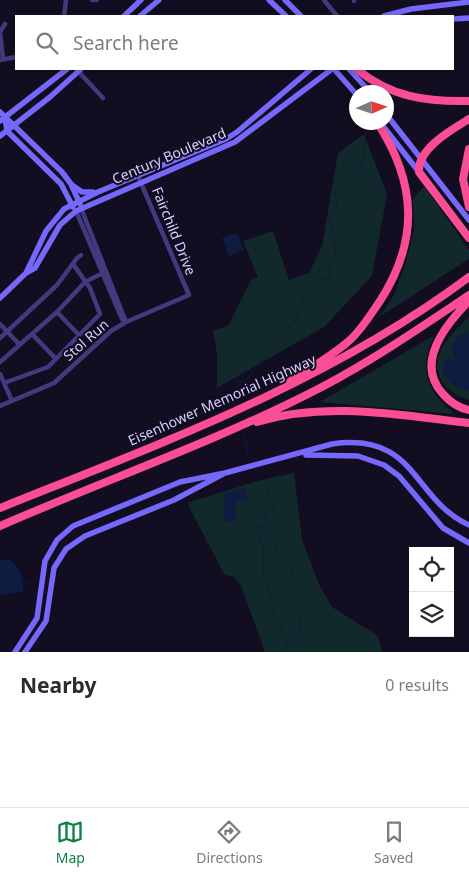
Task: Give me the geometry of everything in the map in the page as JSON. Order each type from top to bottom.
[{"type":"highway","points":[[359,70],[386,88],[414,98],[439,102],[469,101]]},
{"type":"highway","points":[[469,119],[448,133],[418,164],[419,172],[469,238]]},
{"type":"highway","points":[[256,401],[327,357],[351,338],[375,309],[398,268],[407,233],[409,202],[404,174],[382,130]]},
{"type":"highway","points":[[469,149],[465,161],[464,179],[469,207]]},
{"type":"highway","name":"Eisenhower Memorial Highway","points":[[0,508],[256,401],[314,374],[433,304],[469,277]]},
{"type":"highway","name":"Eisenhower Memorial Highway","points":[[1,526],[228,431],[318,389],[395,344],[469,295]]},
{"type":"highway","points":[[469,301],[444,329],[436,344],[432,363],[434,379],[441,391],[458,406],[469,410]]},
{"type":"highway","points":[[228,431],[279,416],[329,410],[469,423]]},
{"type":"street","points":[[64,15],[66,0]]},
{"type":"street","points":[[92,0],[97,0]]},
{"type":"street","points":[[125,15],[141,0]]},
{"type":"street","points":[[141,15],[158,0]]},
{"type":"street","points":[[269,0],[285,15]]},
{"type":"street","points":[[285,0],[300,15]]},
{"type":"street","points":[[324,0],[336,15]]},
{"type":"street","points":[[388,15],[411,9],[469,2]]},
{"type":"street","points":[[454,19],[469,18]]},
{"type":"street","points":[[5,24],[0,32],[2,60],[15,57]]},
{"type":"street","points":[[2,119],[66,70]]},
{"type":"street","points":[[0,136],[79,70],[103,98]]},
{"type":"street","name":"Century Boulevard","points":[[0,298],[26,272],[46,231],[54,220],[72,204],[237,132],[310,70]]},
{"type":"street","name":"Century Boulevard","points":[[26,272],[35,268],[60,225],[78,210],[234,142],[332,70]]},
{"type":"street","points":[[334,70],[349,86]]},
{"type":"street","points":[[350,70],[364,85]]},
{"type":"street","points":[[0,112],[7,131],[61,184],[72,204],[78,210],[122,319],[126,322]]},
{"type":"street","points":[[2,119],[15,125],[62,172],[71,184],[78,201],[78,210]]},
{"type":"street","points":[[394,124],[469,220]]},
{"type":"street","points":[[385,130],[419,172]]},
{"type":"street","name":"Fairchild Drive","points":[[138,176],[189,295]]},
{"type":"street","points":[[71,184],[82,192],[98,192]]},
{"type":"street","points":[[0,338],[57,285],[81,255]]},
{"type":"street","points":[[4,383],[39,371],[56,359],[100,314],[90,288],[80,271],[73,264]]},
{"type":"street","points":[[0,362],[57,312],[85,282],[104,272]]},
{"type":"street","name":"Stol Run","points":[[0,406],[54,383],[111,331],[126,322],[189,295]]},
{"type":"street","points":[[57,312],[79,335]]},
{"type":"street","points":[[0,324],[19,344]]},
{"type":"street","points":[[32,334],[56,359]]},
{"type":"street","points":[[0,374],[12,401]]},
{"type":"street","points":[[15,652],[37,618],[45,561],[51,549],[64,532],[99,514],[180,482],[350,442],[378,447],[392,454],[412,470],[450,515],[469,526]]},
{"type":"street","points":[[298,454],[333,454],[372,459],[399,476],[443,528],[469,543]]},
{"type":"street","points":[[25,652],[46,621],[54,568],[66,549],[85,536],[174,500],[224,473]]},
{"type":"green space","points":[[364,134],[387,194],[372,276],[324,327],[217,388],[217,355],[213,331],[229,325],[250,281],[258,277],[243,241],[273,231],[289,280],[309,273],[322,246],[338,153]]},
{"type":"green space","points":[[424,186],[469,250],[469,259],[379,317],[394,295],[405,265],[414,231],[413,199]]},
{"type":"green space","points":[[469,317],[469,333],[458,336],[454,352],[456,361],[453,360],[443,373],[453,384],[469,391],[469,400],[454,394],[445,386],[438,373],[437,364],[439,355],[448,338]]},
{"type":"green space","points":[[433,336],[426,361],[428,379],[435,394],[455,414],[320,402]]},
{"type":"green space","points":[[294,473],[302,539],[318,582],[332,607],[378,636],[382,652],[265,652],[241,586],[234,577],[224,574],[187,503],[261,480]]},
{"type":"water","points":[[237,232],[244,250],[229,256],[222,238]]},
{"type":"water","points":[[469,333],[469,391],[452,383],[443,369],[447,358],[456,360],[452,346],[458,336]]},
{"type":"water","points":[[244,488],[248,498],[236,502],[236,521],[225,522],[223,501],[225,493]]},
{"type":"water","points":[[9,559],[16,566],[20,574],[23,582],[23,592],[0,595],[0,560]]},
{"type":"waterway","points":[[396,4],[397,0]]},
{"type":"waterway","points":[[379,70],[380,75]]},
{"type":"waterway","points":[[239,401],[237,386],[239,381],[245,383],[258,363],[267,358],[266,350],[268,347],[294,324],[302,307],[302,295],[313,289],[317,280],[329,277],[329,267],[336,257],[333,232],[328,217],[337,207],[335,192],[345,176],[358,169],[362,164],[366,131]]},
{"type":"waterway","points":[[362,164],[375,186],[392,204]]},
{"type":"waterway","points":[[244,435],[248,454]]},
{"type":"waterway","points":[[269,486],[268,496],[274,508],[264,515],[269,522],[258,528],[263,548],[263,580],[267,584],[276,619],[282,629],[280,632],[285,637],[284,640],[287,645],[282,648],[288,652]]},
{"type":"waterway","points":[[260,526],[268,532],[279,555],[288,562],[293,578],[280,585],[277,591],[300,620],[300,633],[286,642]]},
{"type":"waterway","points":[[23,581],[29,584]]}]
